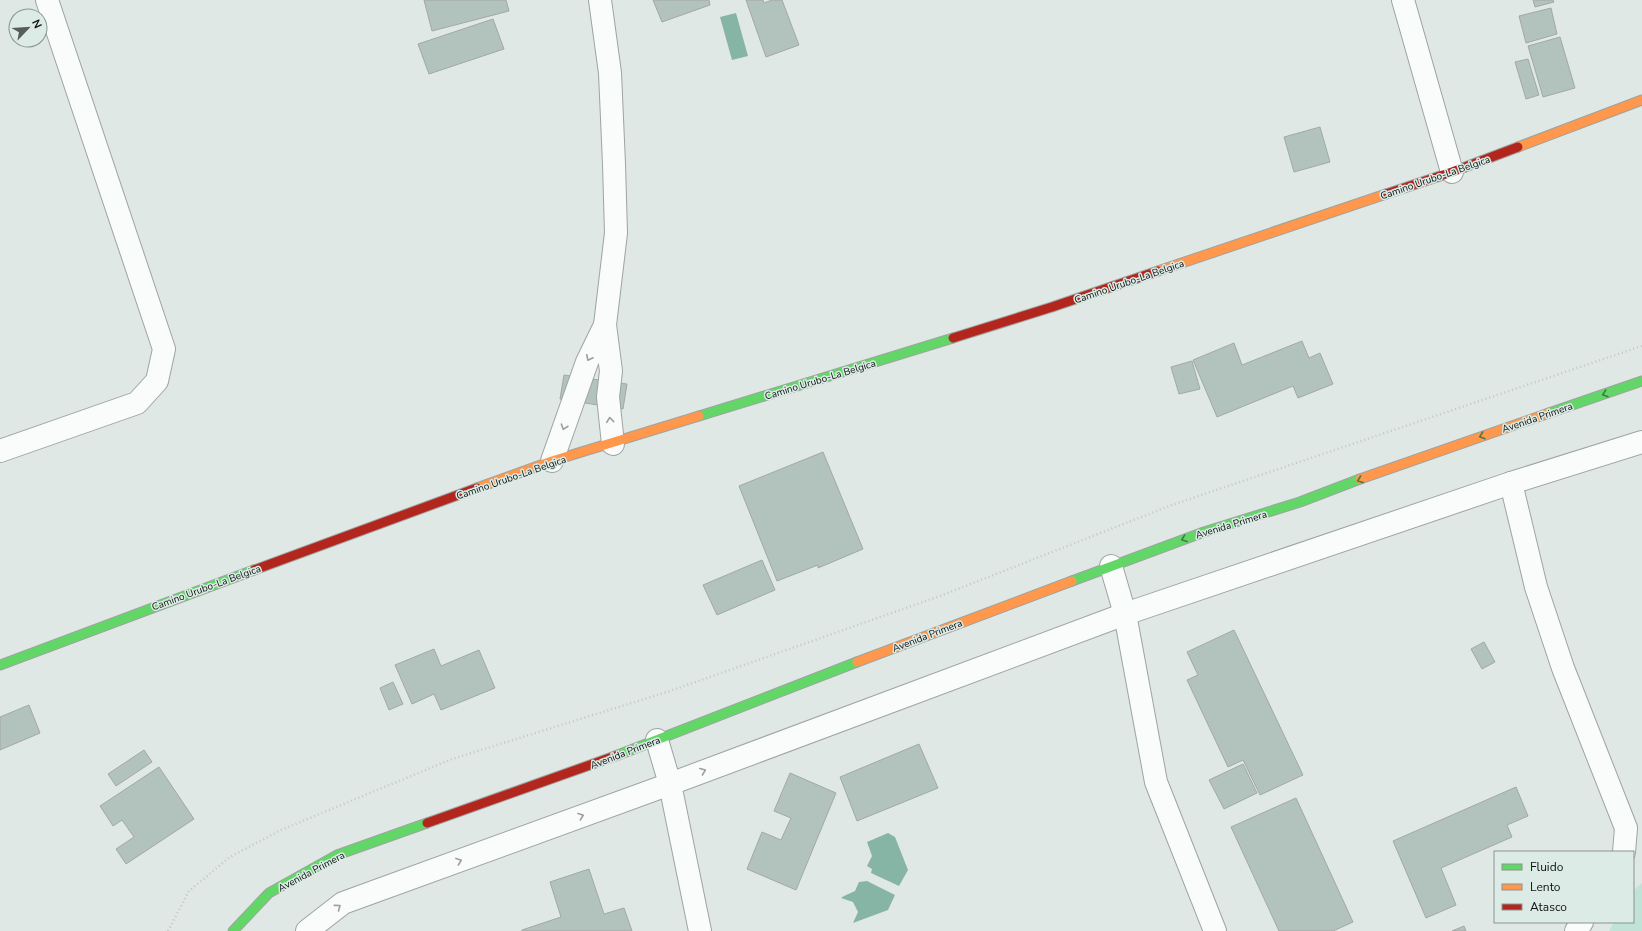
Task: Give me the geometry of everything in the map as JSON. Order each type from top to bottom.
[{"type":"main road","name":"Camino Urubo-La Belgica","points":[[0,666],[185,595],[552,461],[613,444],[1052,307],[1452,172],[1642,100]]},
{"type":"main road","name":"Avenida Primera","points":[[233,931],[269,893],[337,855],[579,770],[940,630],[1110,566],[1204,532],[1300,502],[1379,472],[1642,381]]},
{"type":"street","points":[[0,451],[137,403],[157,381],[164,349],[47,0]]},
{"type":"street","points":[[600,0],[610,73],[616,233],[605,325],[611,370],[608,397],[613,444]]},
{"type":"street","points":[[1403,0],[1452,172]]},
{"type":"street","points":[[552,461],[587,362],[605,325]]},
{"type":"street","points":[[307,931],[343,903],[670,784],[1125,614],[1511,483],[1642,442]]},
{"type":"street","points":[[1511,483],[1541,602],[1563,668],[1626,828],[1624,851]]},
{"type":"street","points":[[1110,566],[1125,614],[1156,782],[1215,931]]},
{"type":"street","points":[[658,740],[670,784],[700,931]]},
{"type":"path","points":[[168,931],[189,891],[230,857],[281,830],[452,759],[666,692],[940,596],[1172,505],[1642,346]]},
{"type":"shaded area","points":[[736,13],[748,56],[732,60],[720,17]]},
{"type":"shaded area","points":[[888,833],[895,837],[908,870],[899,886],[871,873],[872,869],[867,866],[872,856],[867,842]]},
{"type":"shaded area","points":[[867,881],[895,895],[888,910],[853,923],[858,912],[853,902],[841,898],[855,891],[859,882]]},
{"type":"shaded area","points":[[1642,883],[1642,931],[1609,931],[1613,923],[1634,923],[1634,890]]},
{"type":"building","points":[[424,0],[506,0],[509,11],[432,31]]},
{"type":"building","points":[[653,0],[709,0],[710,5],[662,22]]},
{"type":"building","points":[[746,0],[763,0],[764,3],[772,0],[782,0],[799,45],[766,57]]},
{"type":"building","points":[[1533,0],[1553,0],[1554,2],[1535,7]]},
{"type":"building","points":[[1551,8],[1557,34],[1526,43],[1519,16]]},
{"type":"building","points":[[493,19],[504,49],[429,74],[418,44]]},
{"type":"building","points":[[1560,37],[1575,88],[1543,97],[1528,46]]},
{"type":"building","points":[[1528,59],[1539,95],[1526,99],[1515,62]]},
{"type":"building","points":[[1320,127],[1330,162],[1294,172],[1284,137]]},
{"type":"building","points":[[1302,341],[1309,358],[1320,353],[1333,384],[1298,398],[1293,386],[1217,417],[1193,360],[1234,343],[1242,365]]},
{"type":"building","points":[[1192,361],[1200,389],[1179,394],[1171,367]]},
{"type":"building","points":[[564,375],[627,384],[623,409],[560,399]]},
{"type":"building","points":[[823,452],[863,549],[818,568],[818,565],[777,581],[739,486]]},
{"type":"building","points":[[762,560],[775,590],[717,615],[703,585]]},
{"type":"building","points":[[1234,630],[1303,775],[1260,795],[1243,760],[1228,767],[1187,680],[1198,675],[1187,652]]},
{"type":"building","points":[[1484,642],[1495,662],[1482,669],[1471,649]]},
{"type":"building","points":[[434,649],[441,666],[479,650],[495,688],[441,710],[434,694],[412,704],[395,665]]},
{"type":"building","points":[[393,682],[403,704],[389,710],[380,688]]},
{"type":"building","points":[[29,705],[40,733],[0,750],[0,717]]},
{"type":"building","points":[[919,744],[938,788],[857,821],[840,777]]},
{"type":"building","points":[[144,750],[152,762],[116,786],[108,774]]},
{"type":"building","points":[[1243,764],[1257,793],[1224,809],[1209,780]]},
{"type":"building","points":[[159,767],[194,819],[126,864],[116,849],[134,837],[122,820],[113,826],[100,806]]},
{"type":"building","points":[[790,773],[836,793],[796,890],[747,869],[762,832],[781,840],[791,818],[774,811]]},
{"type":"building","points":[[1516,787],[1528,816],[1507,825],[1512,837],[1441,868],[1456,905],[1426,918],[1393,841]]},
{"type":"building","points":[[1296,798],[1353,922],[1333,931],[1279,931],[1231,827]]},
{"type":"building","points":[[589,869],[604,914],[624,908],[632,931],[522,931],[561,917],[550,882]]},
{"type":"building","points":[[1464,926],[1466,931],[1452,931]]},
{"type":"traffic: fast","points":[[699,416],[953,338]]},
{"type":"traffic: fast","points":[[1549,413],[1642,381]]},
{"type":"traffic: fast","points":[[1072,581],[1204,532],[1300,502],[1360,479]]},
{"type":"traffic: fast","points":[[0,665],[254,570]]},
{"type":"traffic: fast","points":[[618,755],[857,662]]},
{"type":"traffic: fast","points":[[233,931],[269,893],[337,855],[427,823]]},
{"type":"traffic: slow","points":[[1518,147],[1642,100]]},
{"type":"traffic: slow","points":[[1158,271],[1386,194]]},
{"type":"traffic: slow","points":[[1360,479],[1549,413]]},
{"type":"traffic: slow","points":[[477,488],[552,461],[699,416]]},
{"type":"traffic: slow","points":[[857,662],[1072,581]]},
{"type":"traffic: jam","points":[[1386,194],[1452,172],[1518,147]]},
{"type":"traffic: jam","points":[[953,338],[1052,307],[1158,271]]},
{"type":"traffic: jam","points":[[254,570],[477,488]]},
{"type":"traffic: jam","points":[[427,823],[618,755]]}]
